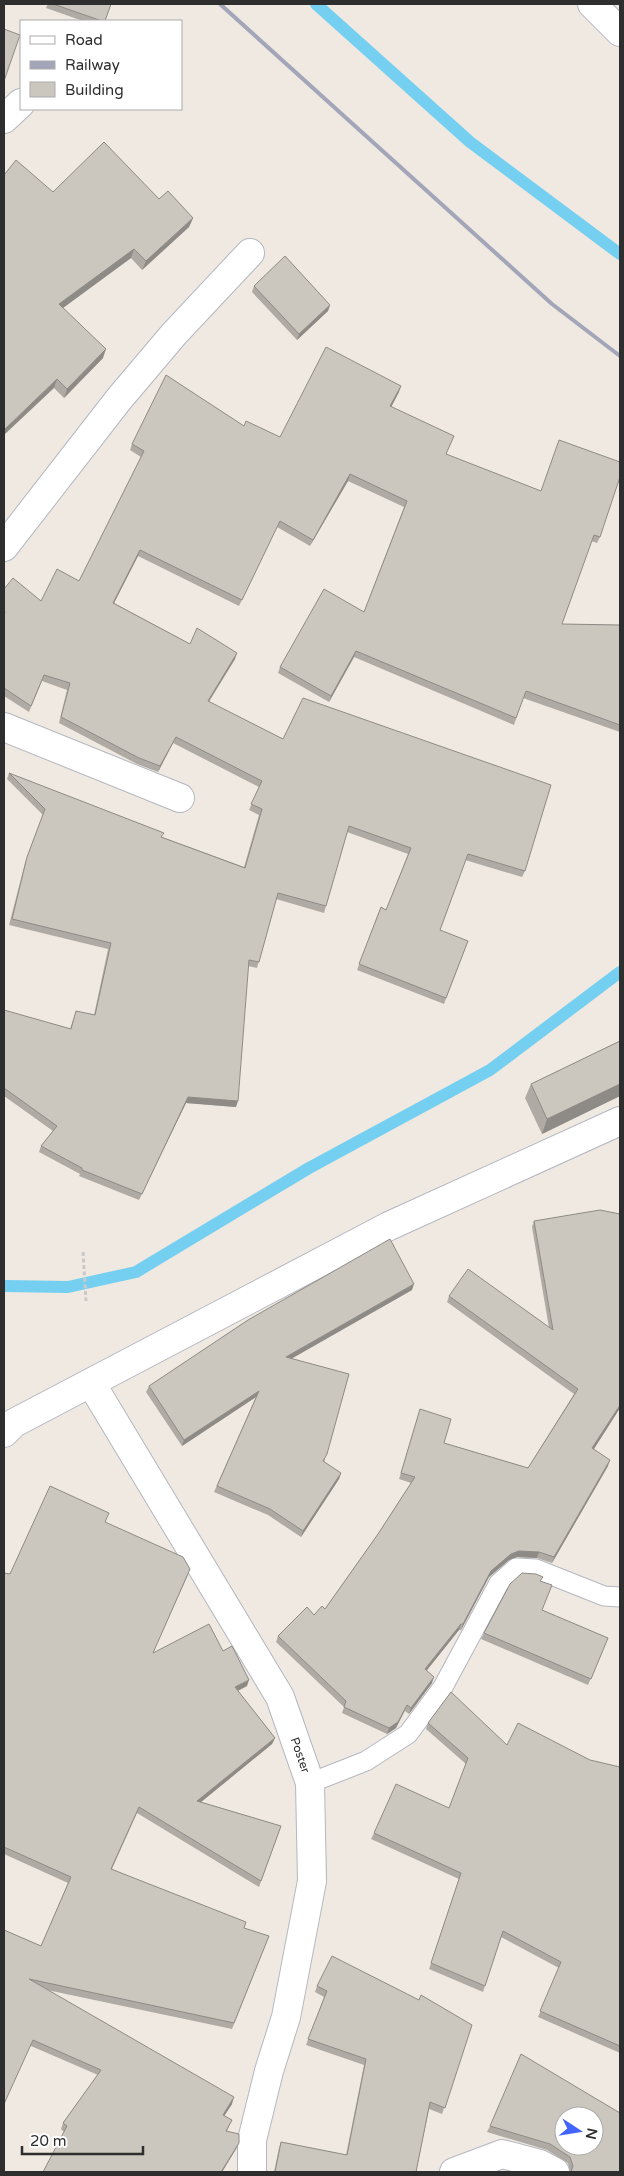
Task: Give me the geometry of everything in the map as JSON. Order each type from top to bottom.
[{"type":"street","points":[[592,4],[620,32]]},
{"type":"street","points":[[4,119],[20,104]]},
{"type":"street","points":[[4,547],[137,377],[174,334],[250,253]]},
{"type":"street","points":[[4,727],[180,798]]},
{"type":"street","points":[[4,1433],[14,1423],[389,1226],[620,1121]]},
{"type":"street","name":"Poster","points":[[91,1383],[280,1697],[310,1783],[312,1881],[286,2017],[269,2072],[252,2140],[252,2172]]},
{"type":"street","points":[[454,2172],[502,2154],[540,2164],[555,2172]]},
{"type":"lane","points":[[310,1783],[366,1761],[408,1734],[443,1687],[499,1583],[516,1568],[536,1569],[604,1596],[620,1597]]},
{"type":"path","points":[[83,1252],[86,1301]]},
{"type":"building","points":[[53,4],[111,4],[105,20],[99,20]]},
{"type":"building","points":[[4,29],[20,35],[4,81]]},
{"type":"building","points":[[104,142],[159,199],[168,191],[193,218],[146,261],[134,249],[59,304],[106,349],[67,389],[57,379],[4,430],[4,175],[16,160],[53,192]]},
{"type":"building","points":[[285,256],[330,305],[299,334],[254,286]]},
{"type":"building","points":[[326,347],[401,386],[390,406],[454,436],[446,454],[541,491],[559,440],[620,462],[620,477],[600,537],[594,535],[562,624],[620,625],[620,725],[526,691],[516,718],[356,651],[331,696],[280,667],[324,589],[364,612],[407,501],[350,474],[313,540],[280,521],[242,600],[140,550],[113,603],[190,644],[197,628],[237,653],[208,701],[283,739],[303,698],[551,785],[525,871],[468,854],[440,930],[468,941],[446,998],[359,964],[381,907],[386,910],[411,848],[349,826],[326,906],[278,893],[259,962],[249,960],[238,1101],[188,1097],[142,1194],[82,1170],[82,1168],[41,1146],[57,1126],[4,1088],[4,1010],[71,1029],[76,1011],[95,1015],[111,943],[12,919],[27,857],[45,809],[9,773],[164,833],[161,837],[245,868],[262,809],[251,804],[262,781],[176,737],[160,766],[139,758],[61,717],[70,683],[44,675],[31,706],[4,688],[4,589],[13,578],[41,601],[57,569],[79,581],[144,451],[132,444],[166,375],[244,426],[246,421],[280,437]]},
{"type":"building","points":[[620,1041],[620,1084],[547,1119],[531,1084]]},
{"type":"building","points":[[600,1210],[620,1214],[620,1405],[592,1448],[610,1460],[554,1557],[539,1552],[519,1551],[511,1554],[491,1571],[463,1624],[461,1624],[425,1669],[434,1677],[411,1708],[407,1705],[398,1722],[389,1728],[344,1707],[346,1701],[278,1636],[307,1607],[314,1615],[322,1606],[325,1609],[378,1534],[415,1477],[401,1473],[420,1409],[451,1419],[444,1443],[528,1468],[578,1389],[449,1296],[468,1269],[553,1330],[534,1221]]},
{"type":"building","points":[[390,1239],[414,1284],[286,1357],[349,1374],[327,1454],[323,1461],[341,1473],[303,1531],[270,1509],[217,1486],[259,1391],[184,1440],[149,1386],[248,1320]]},
{"type":"building","points":[[50,1486],[109,1513],[105,1522],[183,1557],[190,1569],[153,1653],[209,1624],[223,1651],[232,1646],[249,1680],[235,1687],[275,1738],[197,1801],[281,1826],[261,1881],[139,1807],[111,1869],[246,1922],[244,1928],[269,1936],[234,2023],[29,1979],[234,2097],[223,2115],[232,2120],[226,2131],[239,2134],[239,2143],[221,2172],[43,2172],[67,2126],[63,2123],[101,2070],[33,2040],[4,2104],[4,1930],[41,1946],[71,1877],[4,1847],[4,1573],[10,1574]]},
{"type":"building","points":[[522,1573],[536,1574],[543,1577],[540,1581],[552,1585],[542,1610],[608,1638],[591,1679],[484,1633],[510,1584]]},
{"type":"building","points":[[451,1692],[507,1745],[518,1723],[590,1760],[620,1767],[620,2046],[540,2011],[561,1962],[503,1931],[485,1986],[431,1963],[461,1873],[374,1833],[396,1784],[449,1808],[468,1758],[428,1723]]},
{"type":"building","points":[[332,1956],[419,2000],[421,1995],[472,2025],[445,2108],[430,2102],[416,2172],[275,2172],[281,2142],[347,2155],[366,2059],[308,2039],[327,1991],[317,1986]]},
{"type":"building","points":[[521,2054],[620,2113],[620,2172],[571,2172],[573,2166],[568,2156],[604,2156],[604,2106],[554,2106],[554,2147],[490,2126]]},
{"type":"waterway","points":[[316,4],[470,142],[620,254]]},
{"type":"waterway","points":[[4,1286],[68,1287],[136,1272],[309,1168],[490,1070],[620,972]]},
{"type":"railway","points":[[220,4],[552,304],[620,356]]}]
